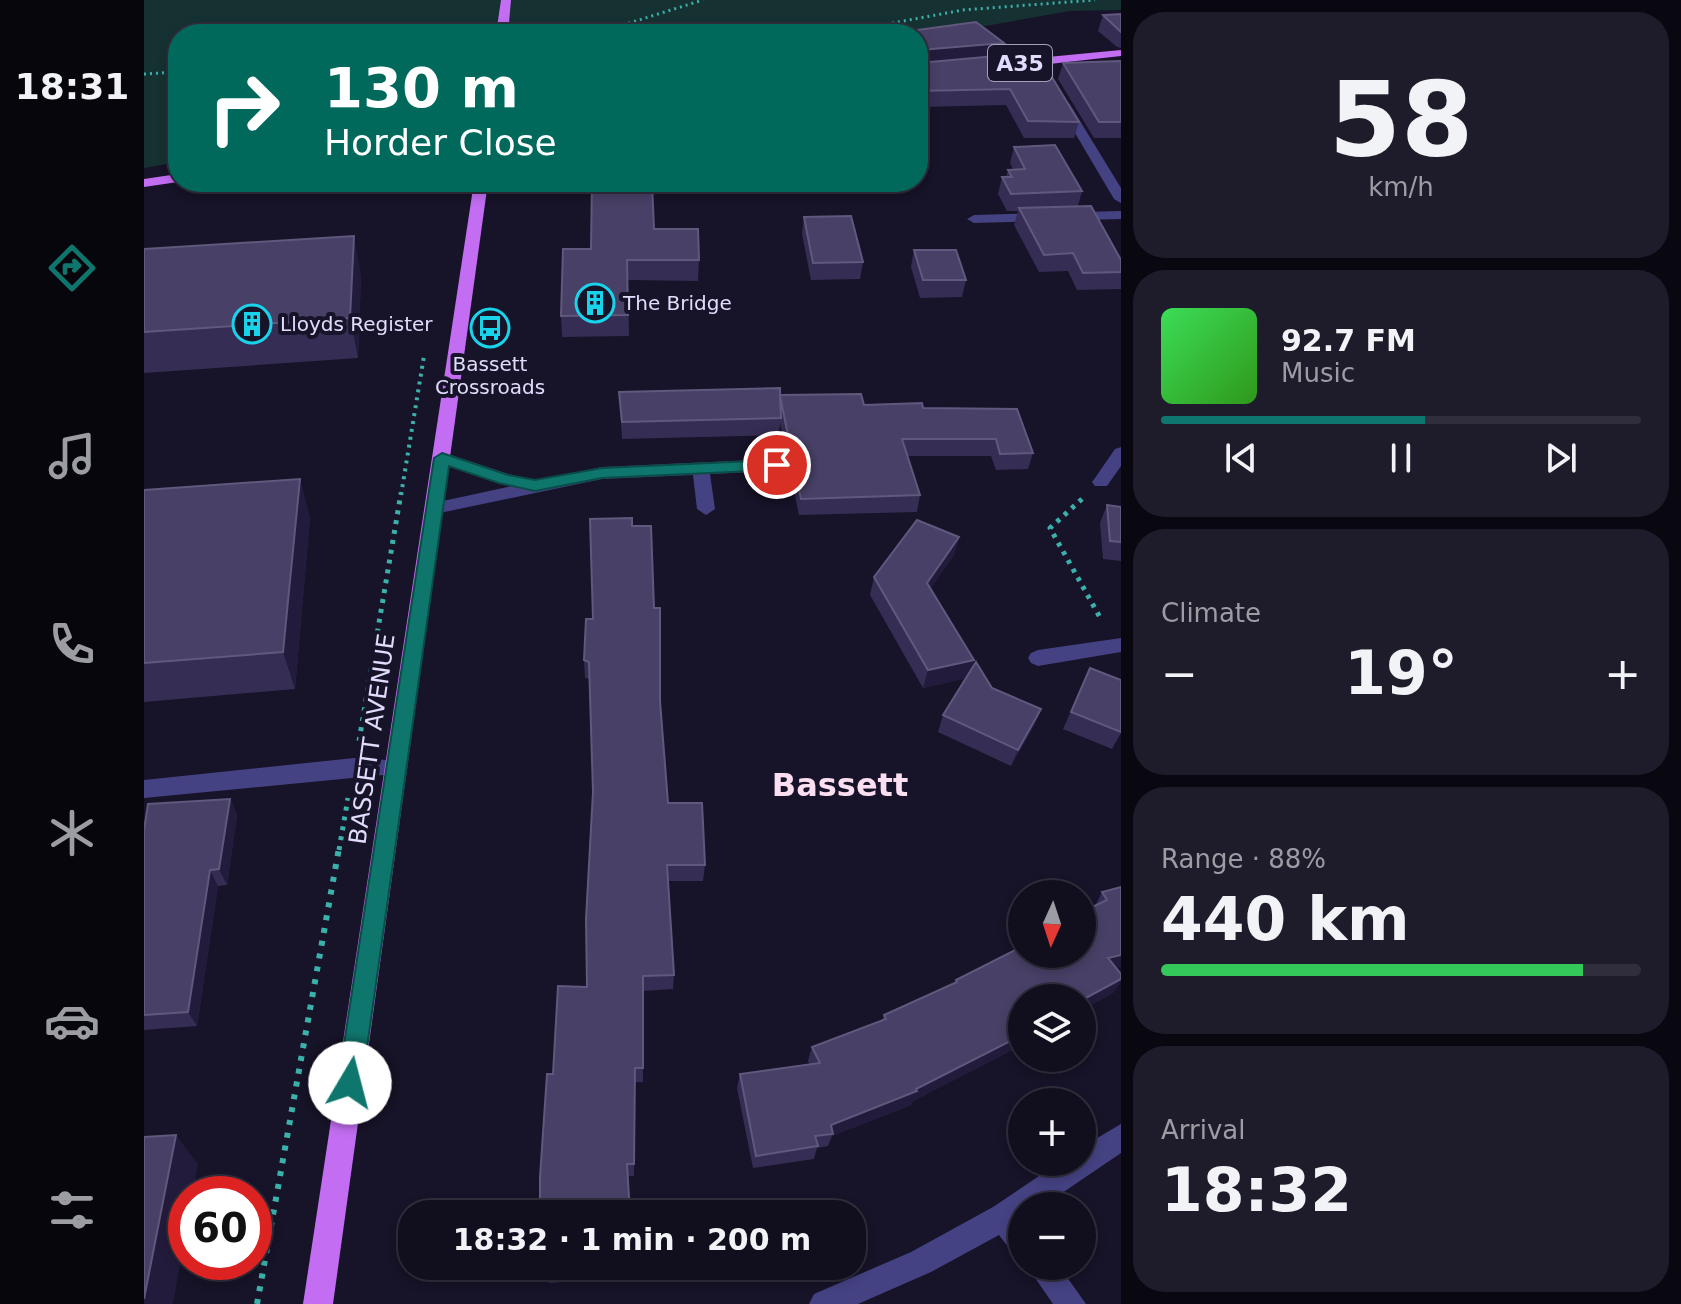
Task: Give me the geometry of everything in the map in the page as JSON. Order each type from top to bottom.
[{"type":"main road","points":[[503,24],[506,0]]},
{"type":"main road","name":"A35","points":[[993,66],[1040,66],[1121,53]]},
{"type":"main road","points":[[144,183],[168,179]]},
{"type":"main road","name":"BASSETT AVENUE","points":[[318,1304],[480,192]]},
{"type":"street","points":[[1058,96],[1121,199]]},
{"type":"street","points":[[974,219],[1121,215]]},
{"type":"street","points":[[1101,482],[1121,453]]},
{"type":"street","points":[[442,458],[495,476],[535,485]]},
{"type":"street","points":[[435,508],[602,473],[777,465]]},
{"type":"street","points":[[701,468],[706,509]]},
{"type":"street","points":[[1038,658],[1119,645]]},
{"type":"street","points":[[144,789],[354,767],[396,767]]},
{"type":"street","points":[[824,1304],[921,1262],[1003,1217],[1121,1137]]},
{"type":"street","points":[[1003,1217],[1008,1224]]},
{"type":"street","points":[[1052,1280],[1071,1304]]},
{"type":"path","points":[[626,24],[703,0]]},
{"type":"path","points":[[890,24],[1038,1],[1095,0]]},
{"type":"path","points":[[144,74],[168,73]]},
{"type":"path","points":[[358,746],[425,354]]},
{"type":"path","points":[[1101,482],[1050,528],[1081,587],[1119,645]]},
{"type":"path","points":[[257,1304],[349,794]]},
{"type":"green space","points":[[144,0],[1121,0],[1121,10],[1070,11],[928,36],[928,24],[168,24],[168,164],[144,168]]},
{"type":"building","points":[[1121,14],[1121,32],[1103,15]]},
{"type":"building","points":[[976,22],[1004,43],[928,49],[928,29]]},
{"type":"building","points":[[1019,54],[1032,64],[1044,64],[1079,122],[1028,121],[1010,89],[928,91],[928,62]]},
{"type":"building","points":[[1121,61],[1121,122],[1099,122],[1063,63]]},
{"type":"building","points":[[1055,145],[1082,191],[1011,194],[1002,177],[1012,177],[1008,170],[1025,169],[1014,147]]},
{"type":"building","points":[[592,192],[652,192],[654,229],[698,229],[699,260],[627,260],[628,315],[561,316],[563,249],[591,249]]},
{"type":"building","points":[[1091,206],[1121,260],[1121,272],[1083,273],[1073,253],[1044,255],[1019,208]]},
{"type":"building","points":[[851,216],[863,262],[813,263],[804,217]]},
{"type":"building","points":[[354,236],[350,318],[144,332],[144,249]]},
{"type":"building","points":[[914,250],[956,250],[966,280],[923,280]]},
{"type":"building","points":[[780,388],[780,395],[861,394],[864,405],[922,403],[923,408],[1017,409],[1033,453],[1000,454],[996,439],[902,439],[920,495],[801,499],[780,396],[781,418],[622,422],[619,392]]},
{"type":"building","points":[[300,479],[283,652],[144,663],[144,490]]},
{"type":"building","points":[[1107,505],[1121,507],[1121,542],[1110,541]]},
{"type":"building","points":[[632,518],[632,526],[651,526],[654,608],[660,608],[660,701],[668,803],[702,803],[705,865],[667,865],[674,975],[643,976],[643,1068],[635,1068],[634,1164],[627,1164],[629,1200],[540,1200],[547,1074],[553,1074],[558,986],[587,987],[586,919],[593,792],[589,662],[584,660],[586,619],[593,619],[590,519]]},
{"type":"building","points":[[917,520],[959,537],[927,583],[974,660],[928,670],[874,577]]},
{"type":"building","points":[[976,662],[992,688],[1041,709],[1018,750],[943,715]]},
{"type":"building","points":[[1090,668],[1121,680],[1121,732],[1071,712]]},
{"type":"building","points":[[230,799],[219,869],[210,870],[188,1012],[144,1015],[144,830],[148,804]]},
{"type":"building","points":[[1121,887],[1121,955],[1108,958],[1121,974],[1121,979],[1096,992],[1096,984],[1008,984],[1008,1042],[917,1091],[831,1125],[833,1134],[815,1136],[818,1146],[756,1156],[740,1074],[820,1063],[812,1047],[886,1019],[884,1015],[957,982],[1008,954],[1008,968],[1096,968],[1096,905],[1107,900],[1102,892]]},
{"type":"building","points":[[176,1135],[144,1299],[144,1137]]},
{"type":"place","name":"The Bridge","points":[[595,303]]},
{"type":"place","name":"Lloyds Register","points":[[252,324]]},
{"type":"place","name":"Bassett Crossroads","points":[[490,328]]},
{"type":"district","name":"Bassett","points":[[840,785]]},
{"type":"route","points":[[350,1083],[442,458],[484,473],[535,485],[602,473],[777,465]]}]
